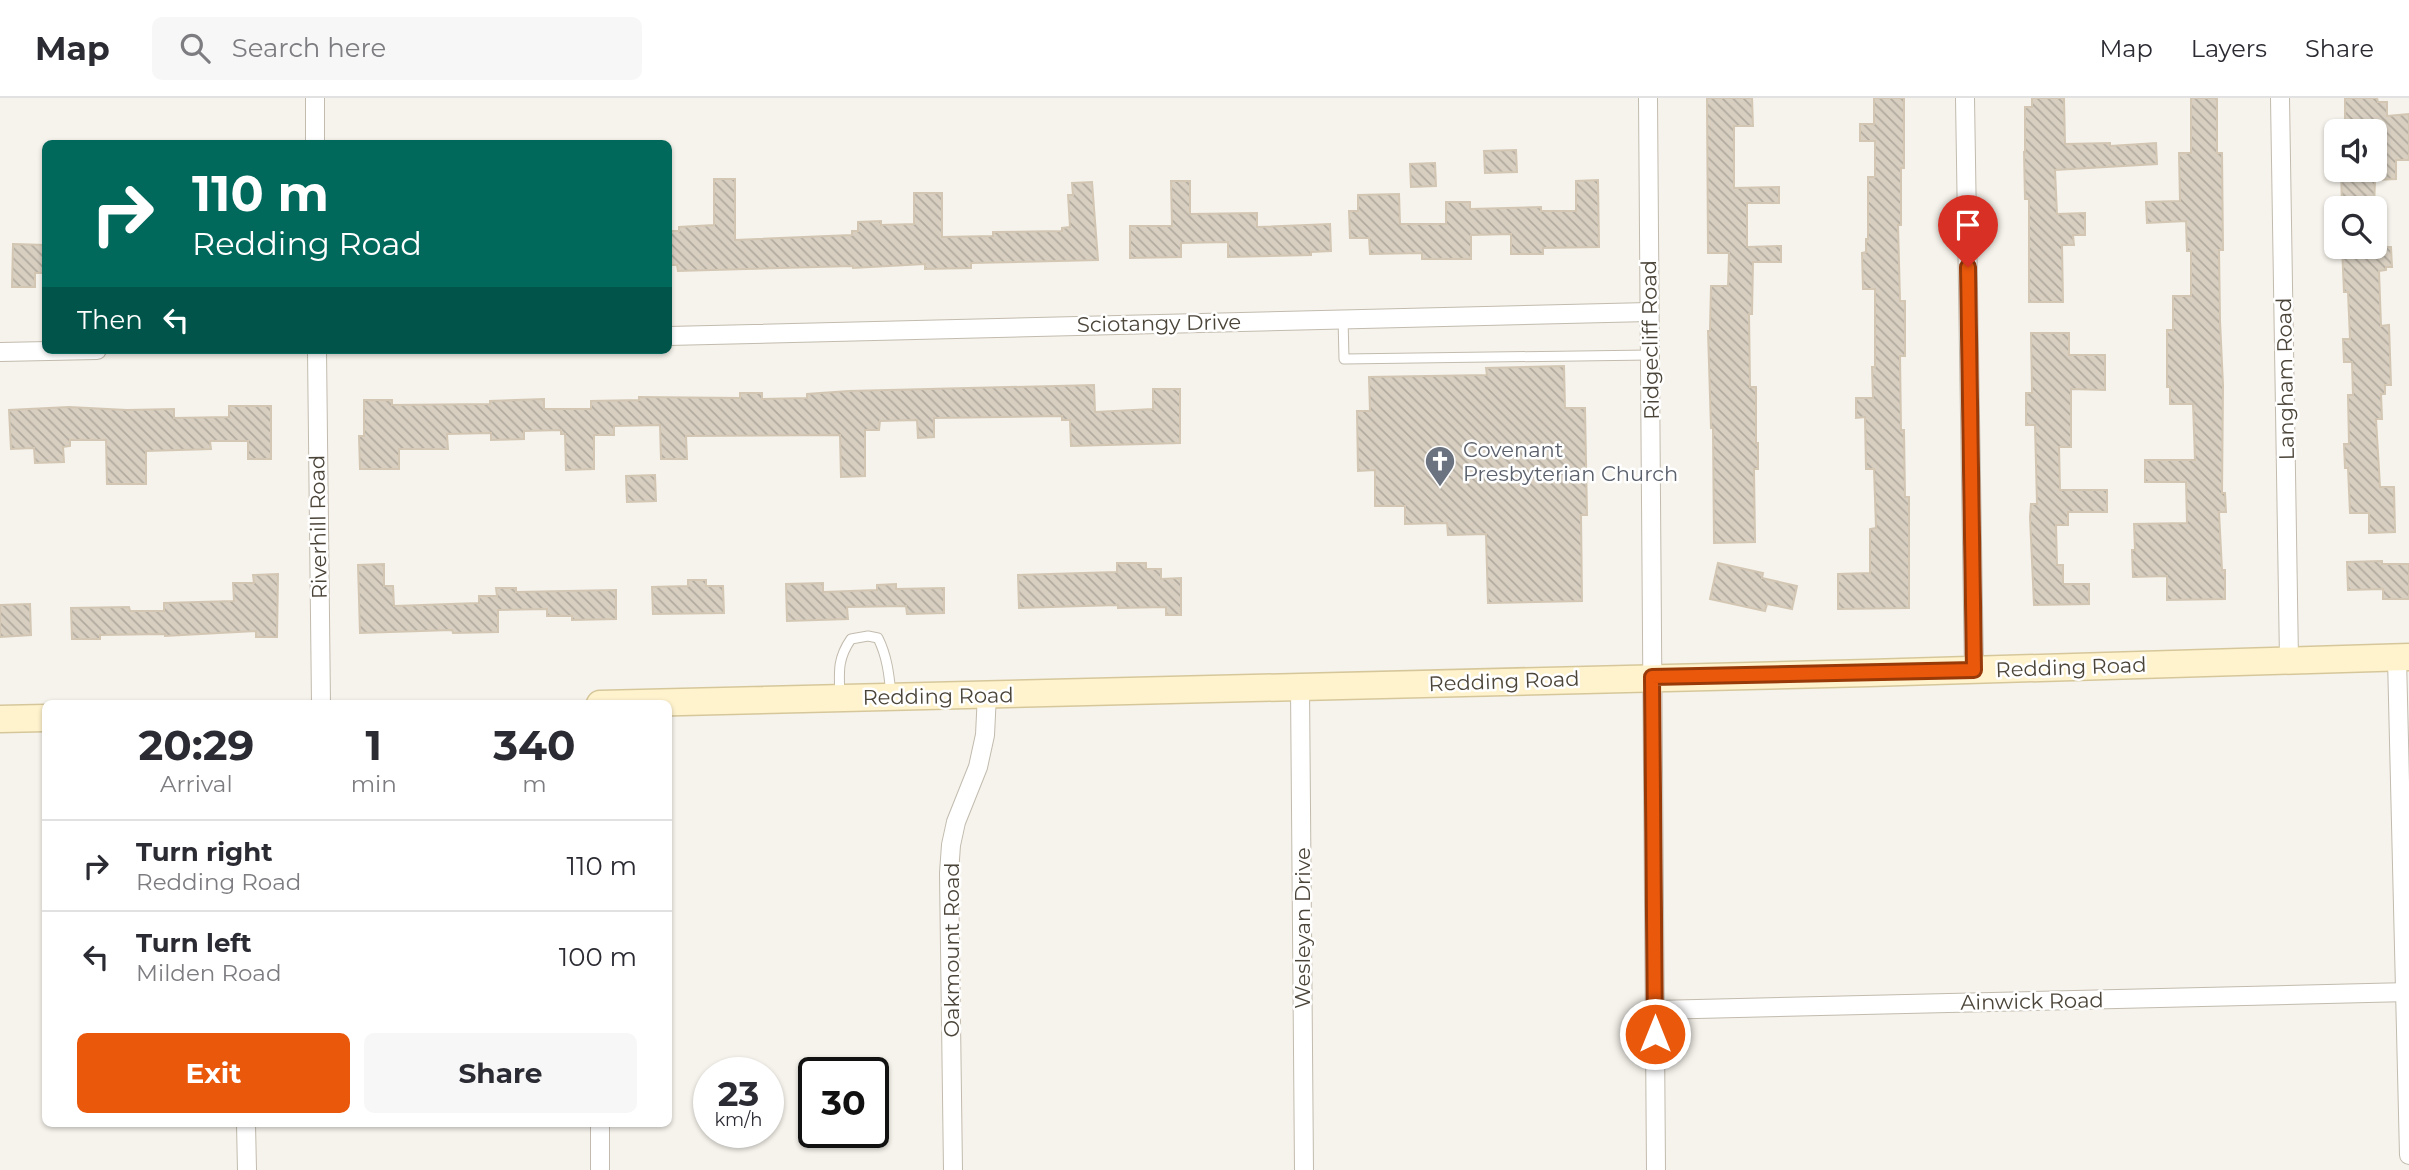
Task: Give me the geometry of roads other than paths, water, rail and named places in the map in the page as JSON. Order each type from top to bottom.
[{"type":"main road","name":"Redding Road","points":[[672,702],[2403,657]]},
{"type":"main road","points":[[0,719],[42,718]]},
{"type":"street","points":[[315,98],[315,140]]},
{"type":"street","name":"Ridgecliff Road","points":[[1648,98],[1656,1170]]},
{"type":"street","points":[[1965,98],[1974,670]]},
{"type":"street","name":"Langham Road","points":[[2280,98],[2289,660]]},
{"type":"street","name":"Sciotangy Drive","points":[[672,336],[1649,312]]},
{"type":"street","points":[[0,352],[42,351]]},
{"type":"street","name":"Riverhill Road","points":[[317,354],[321,700]]},
{"type":"street","points":[[2403,657],[2409,1155]]},
{"type":"street","name":"Wesleyan Drive","points":[[1300,687],[1304,1170]]},
{"type":"street","name":"Oakmount Road","points":[[953,1170],[949,873],[951,845],[956,822],[978,768],[985,735],[987,694]]},
{"type":"street","name":"Ainwick Road","points":[[1655,1010],[2407,992]]},
{"type":"street","points":[[246,1127],[247,1170]]},
{"type":"street","points":[[600,1127],[600,1170]]},
{"type":"lane","points":[[1343,318],[1343,359],[1650,355]]},
{"type":"lane","points":[[841,698],[841,652],[851,639],[869,636],[878,638],[883,648],[889,668],[891,696]]},
{"type":"place","name":"Covenant Presbyterian Church","points":[[1440,488]]}]
